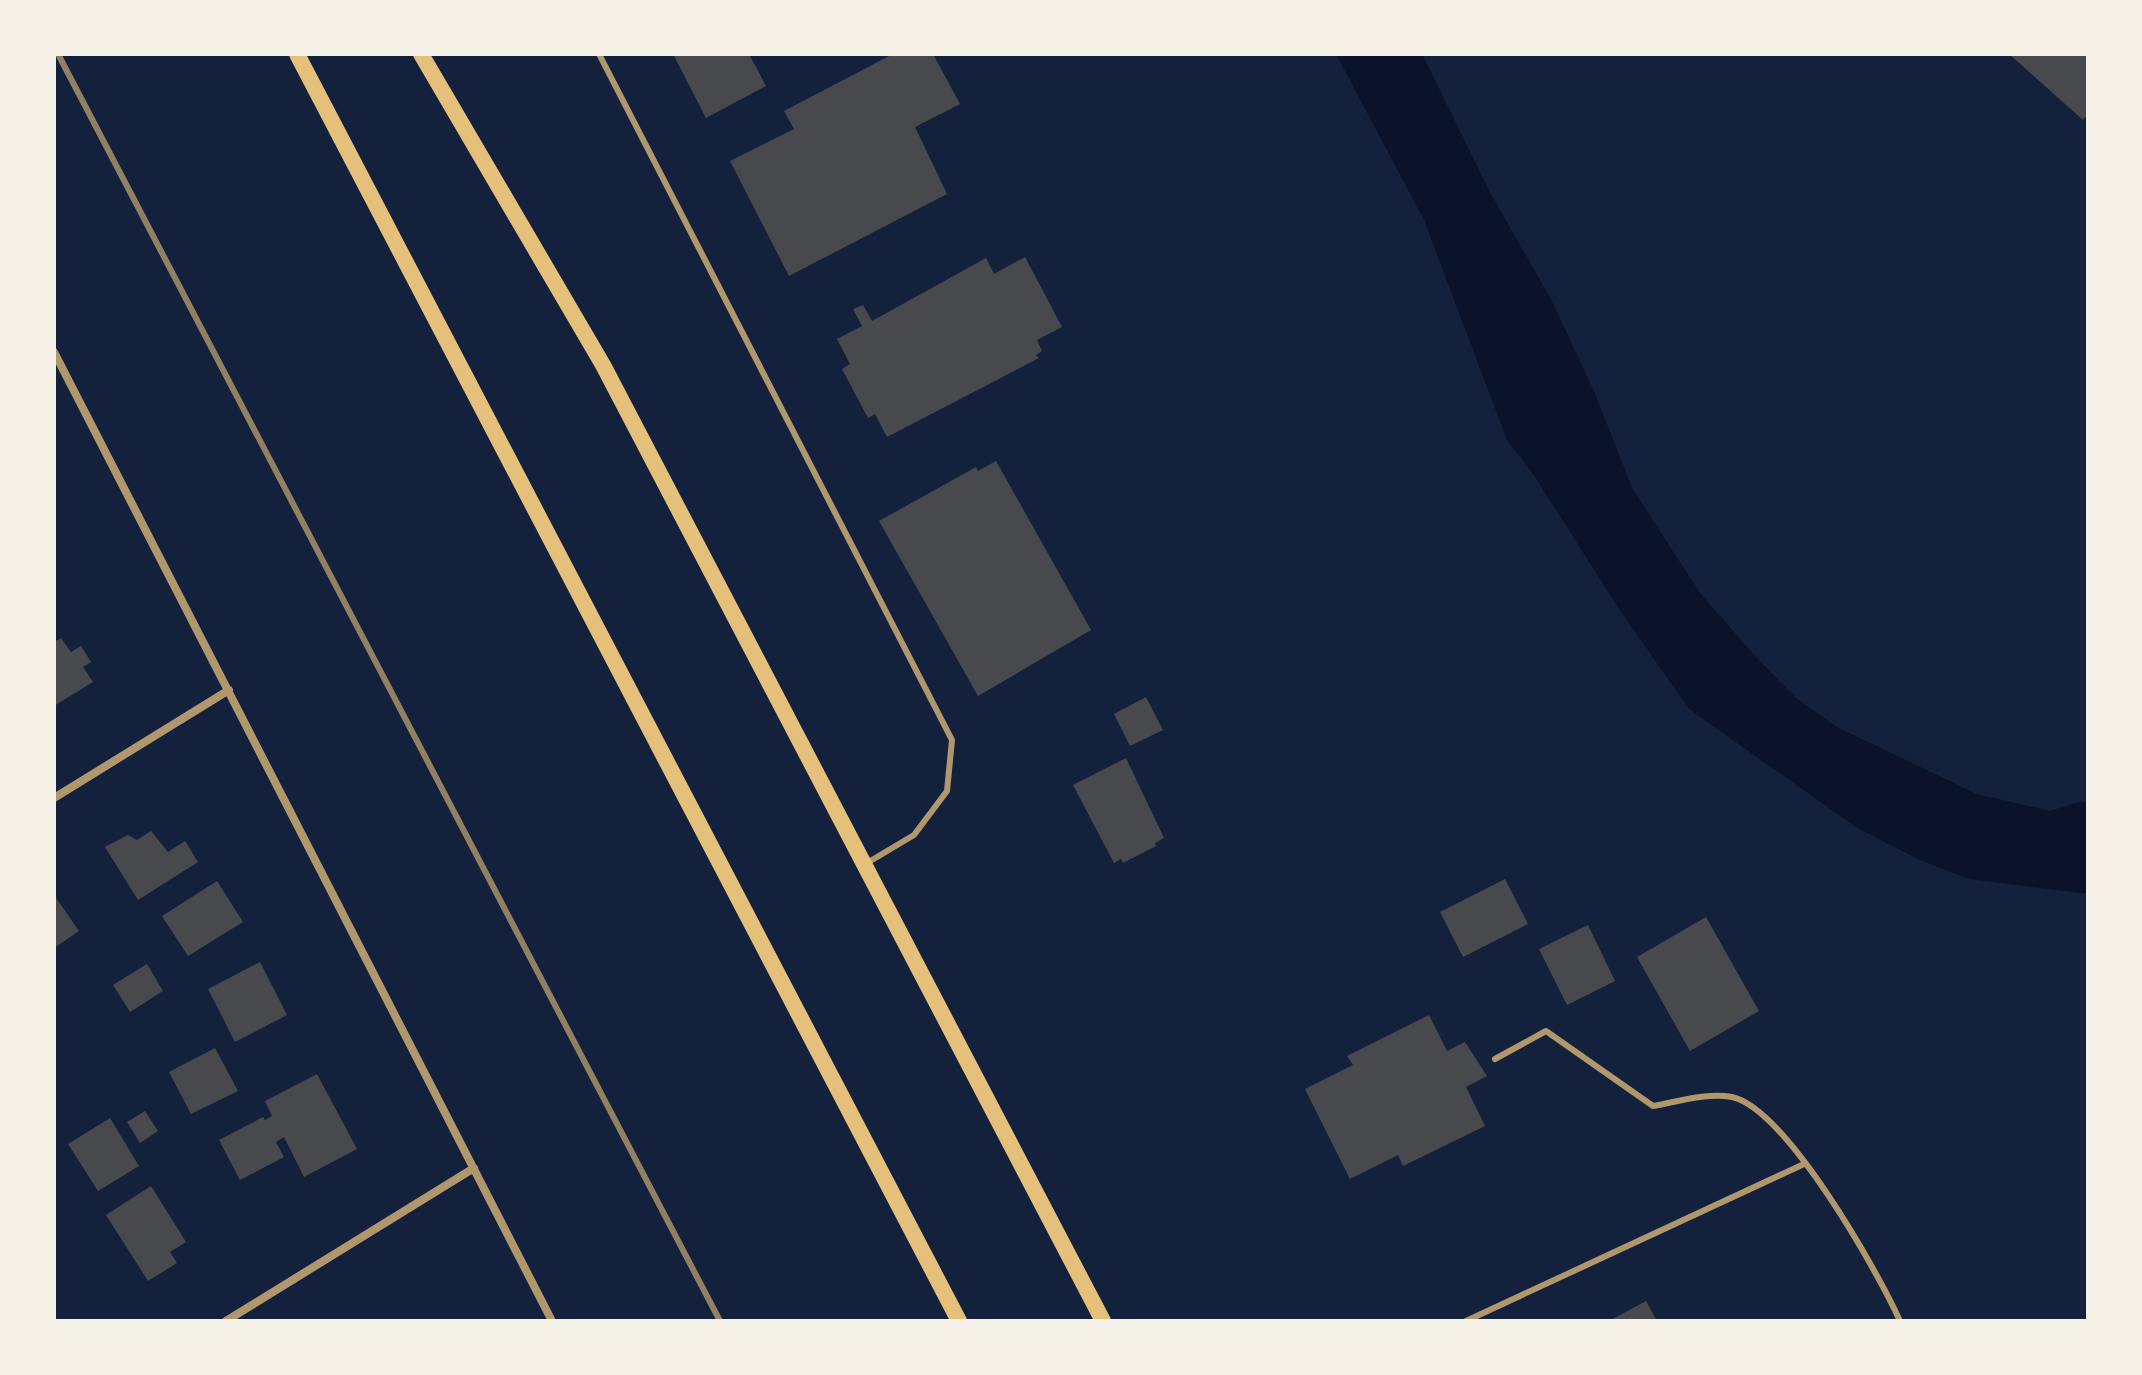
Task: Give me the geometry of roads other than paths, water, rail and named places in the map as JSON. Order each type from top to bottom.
[{"type":"main road","points":[[297,54],[959,1321]]},
{"type":"main road","points":[[421,54],[603,365],[1103,1321]]},
{"type":"street","points":[[54,352],[552,1321]]},
{"type":"street","points":[[54,798],[229,690]]},
{"type":"street","points":[[226,1321],[474,1168]]},
{"type":"lane","points":[[599,54],[952,740],[947,791],[914,835],[865,864]]},
{"type":"lane","points":[[1495,1059],[1546,1031],[1653,1106],[1731,1096],[1757,1108],[1804,1164],[1858,1243],[1900,1321]]},
{"type":"lane","points":[[1466,1321],[1804,1164]]},
{"type":"water","points":[[1336,54],[1422,54],[1492,196],[1552,301],[1594,391],[1632,488],[1700,593],[1756,657],[1796,698],[1837,727],[1977,794],[2050,811],[2088,802],[2088,894],[1969,879],[1920,860],[1857,828],[1689,709],[1621,612],[1533,474],[1507,440],[1424,220]]},
{"type":"railway","points":[[58,54],[720,1321]]}]
